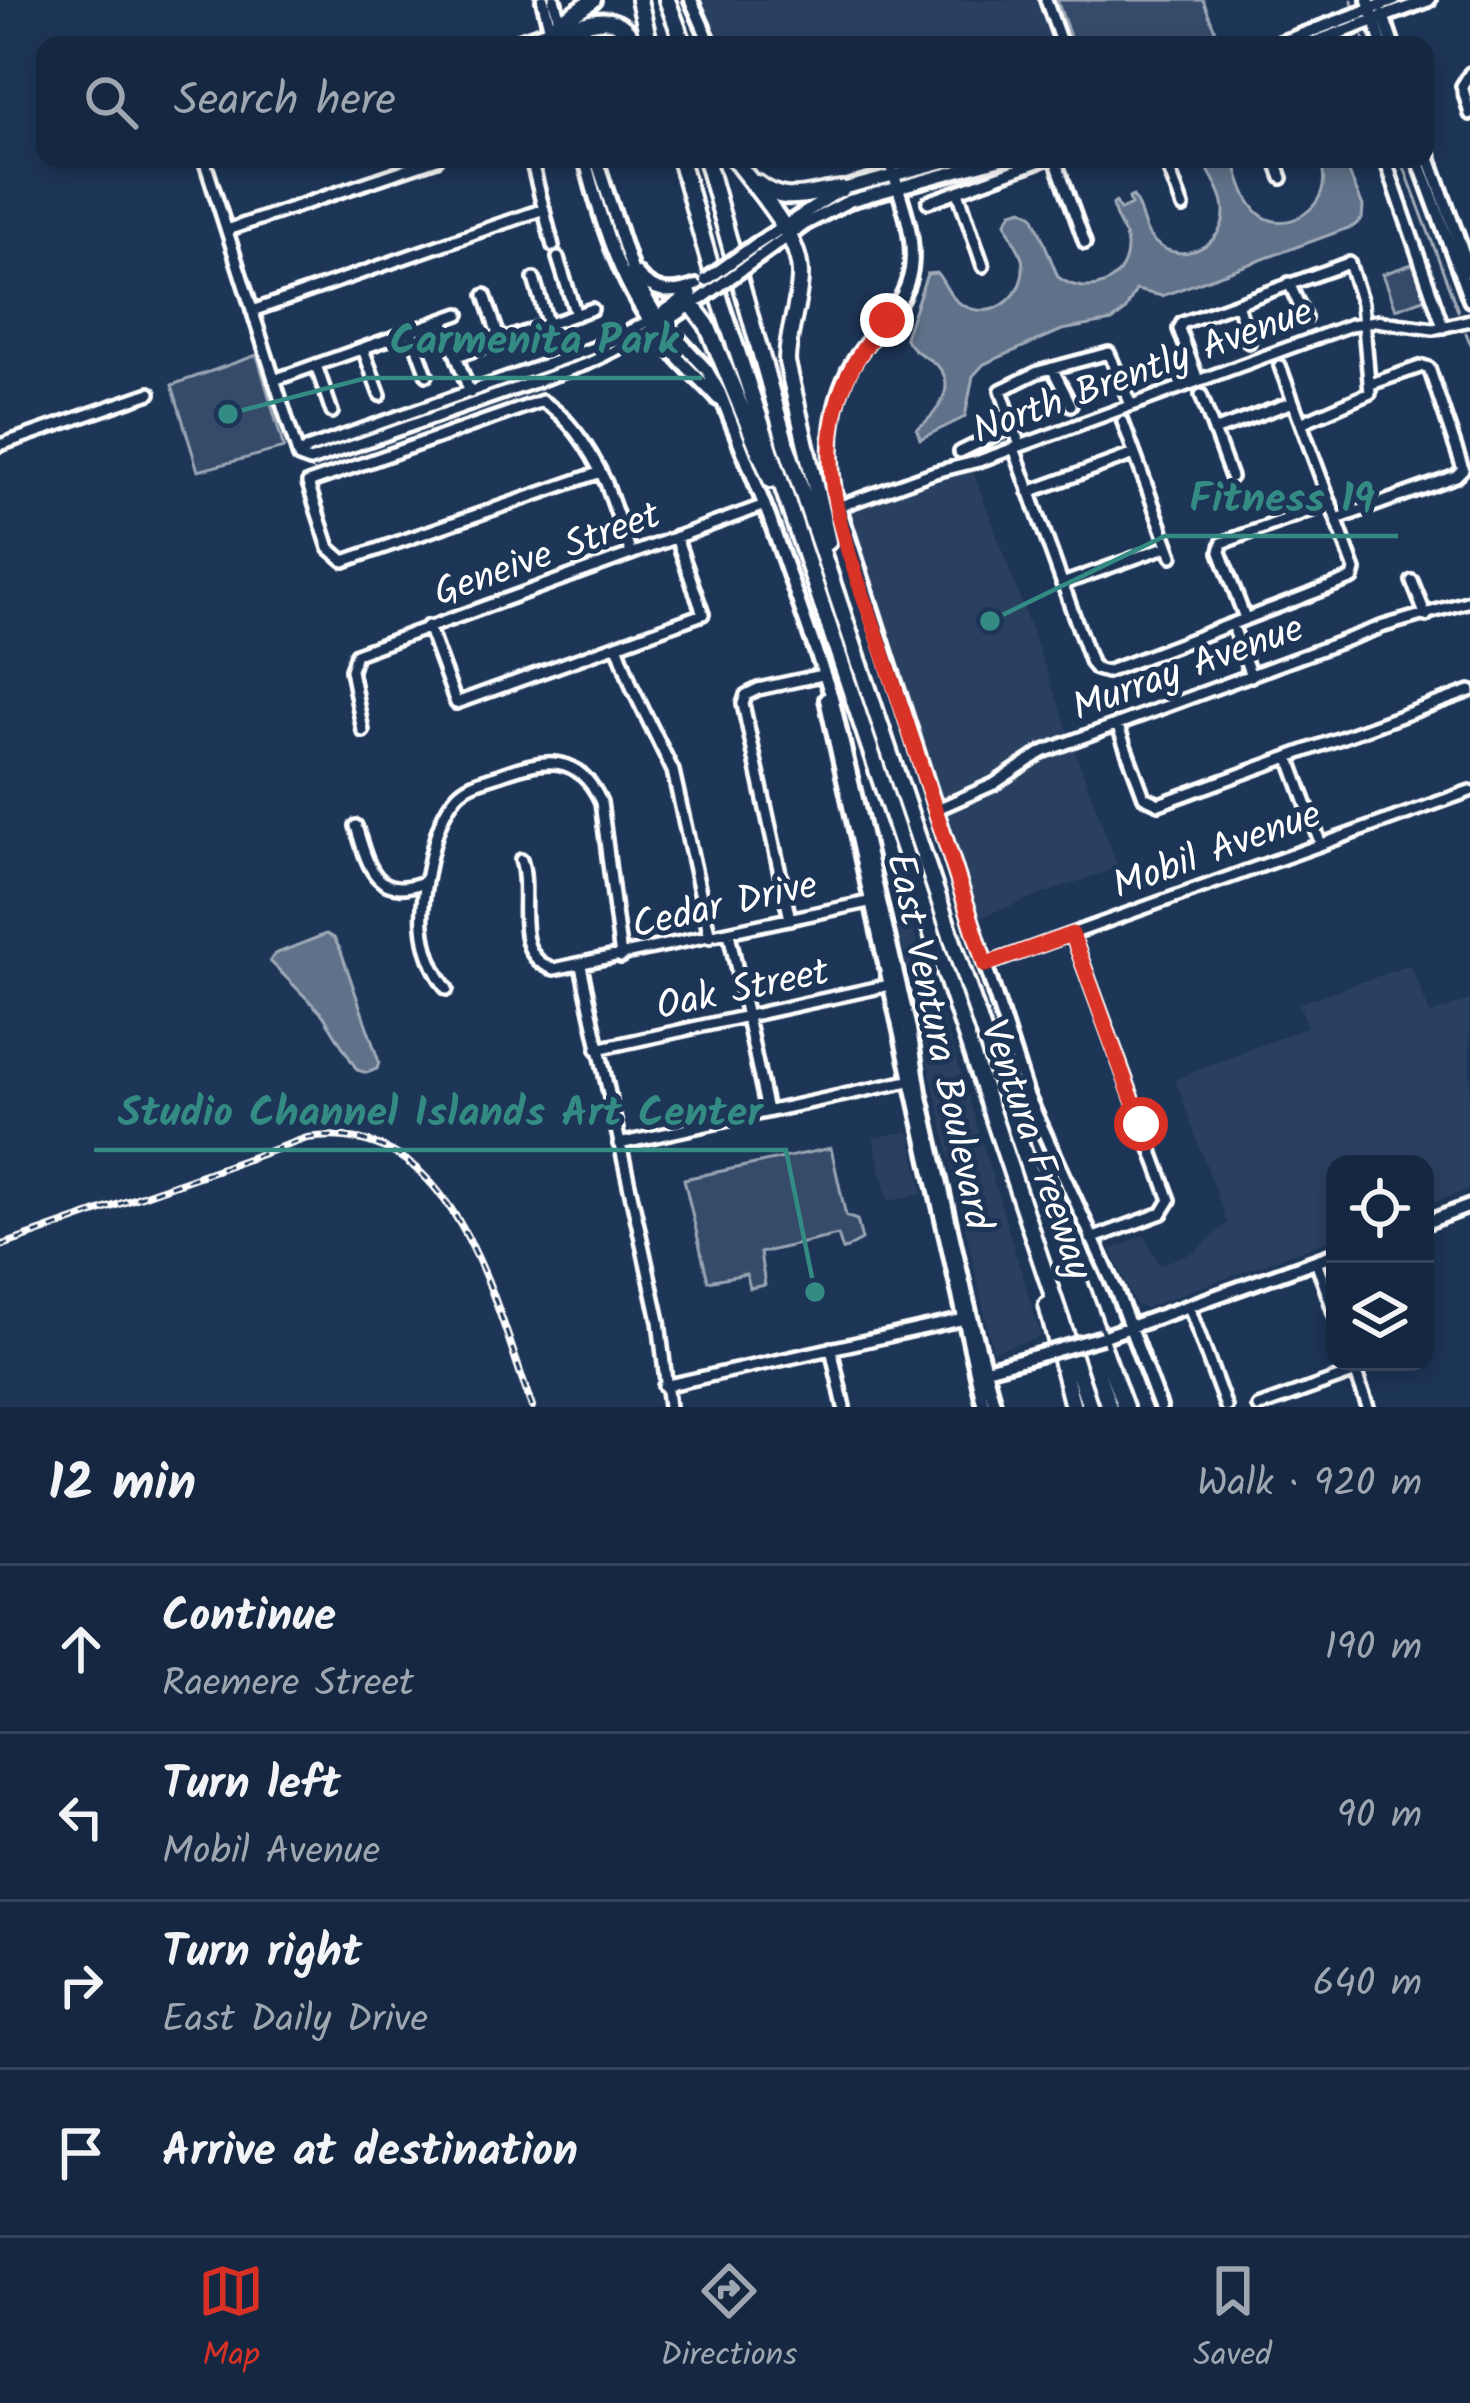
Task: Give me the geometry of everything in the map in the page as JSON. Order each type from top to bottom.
[{"type":"highway","points":[[558,34],[593,0]]},
{"type":"highway","points":[[639,0],[648,36]]},
{"type":"highway","points":[[666,0],[677,36]]},
{"type":"highway","points":[[558,34],[602,19],[626,29],[630,36]]},
{"type":"highway","name":"Ventura Freeway","points":[[681,168],[799,538],[1090,1407]]},
{"type":"highway","name":"Ventura Freeway","points":[[708,168],[766,379],[1109,1407]]},
{"type":"highway","points":[[741,168],[786,230],[798,258],[800,280],[787,338],[789,379],[838,594]]},
{"type":"highway","points":[[745,173],[782,198],[842,189]]},
{"type":"highway","points":[[697,297],[799,538]]},
{"type":"highway","points":[[1042,1200],[1067,1249],[1125,1407]]},
{"type":"highway","points":[[1033,1235],[1073,1407]]},
{"type":"main road","points":[[543,0],[558,34]]},
{"type":"main road","points":[[554,0],[558,34]]},
{"type":"main road","points":[[692,0],[707,36]]},
{"type":"main road","points":[[1324,36],[1395,0]]},
{"type":"main road","points":[[1300,36],[1376,9],[1429,0]]},
{"type":"main road","name":"East Ventura Boulevard","points":[[588,168],[616,260],[657,323],[721,401],[765,505],[822,675],[967,1318],[995,1407]]},
{"type":"main road","name":"East Ventura Boulevard","points":[[599,168],[622,248],[657,323]]},
{"type":"main road","points":[[892,168],[911,239],[910,272],[901,300],[860,351],[841,390],[831,451],[838,507],[1035,1116],[1132,1328],[1160,1407]]},
{"type":"main road","points":[[786,230],[931,168]]},
{"type":"main road","points":[[657,323],[842,189],[958,168]]},
{"type":"main road","points":[[1421,168],[1470,300]]},
{"type":"main road","points":[[1433,168],[1470,272]]},
{"type":"main road","points":[[622,248],[638,276],[655,289],[697,297]]},
{"type":"main road","points":[[657,323],[697,297]]},
{"type":"main road","points":[[1434,1220],[1470,1206]]},
{"type":"main road","points":[[981,1370],[1132,1328],[1326,1257]]},
{"type":"main road","name":"East Ventura Boulevard","points":[[981,1370],[984,1407]]},
{"type":"street","points":[[1046,0],[1060,36]]},
{"type":"street","points":[[1470,74],[1462,86],[1470,114]]},
{"type":"street","points":[[207,168],[299,457]]},
{"type":"street","points":[[227,230],[410,168]]},
{"type":"street","points":[[533,168],[553,246]]},
{"type":"street","points":[[928,202],[1022,168]]},
{"type":"street","points":[[1054,168],[1085,243]]},
{"type":"street","points":[[1169,168],[1183,207]]},
{"type":"street","points":[[1279,168],[1282,178]]},
{"type":"street","points":[[1388,168],[1443,327]]},
{"type":"street","points":[[958,192],[983,266]]},
{"type":"street","points":[[252,310],[544,209]]},
{"type":"street","points":[[558,258],[576,315]]},
{"type":"street","points":[[1198,380],[1179,326],[1348,262],[1365,322],[1370,393],[1301,423]]},
{"type":"street","points":[[533,279],[548,325]]},
{"type":"street","points":[[1289,283],[1305,318]]},
{"type":"street","points":[[485,296],[500,340]]},
{"type":"street","points":[[1237,303],[1249,342]]},
{"type":"street","points":[[457,356],[592,309]]},
{"type":"street","points":[[274,380],[459,314]]},
{"type":"street","points":[[443,320],[474,403]]},
{"type":"street","name":"North Brently Avenue","points":[[838,507],[1365,322],[1443,327],[1470,320]]},
{"type":"street","points":[[299,457],[307,449],[657,323]]},
{"type":"street","points":[[299,457],[310,461],[589,363],[657,323]]},
{"type":"street","points":[[411,332],[427,375]]},
{"type":"street","points":[[363,349],[380,395]]},
{"type":"street","points":[[1131,405],[1109,352],[1052,368],[1000,390],[1016,425],[1029,492],[1091,663],[1099,671],[1347,583],[1355,569],[1280,367]]},
{"type":"street","points":[[316,365],[332,412]]},
{"type":"street","points":[[1337,519],[1462,471],[1429,368],[1423,366],[1371,385]]},
{"type":"street","points":[[1052,368],[1071,405]]},
{"type":"street","points":[[0,446],[149,393]]},
{"type":"street","points":[[1201,394],[1231,477]]},
{"type":"street","points":[[601,472],[344,562],[329,548],[308,483],[542,401],[569,425],[601,472],[631,554]]},
{"type":"street","points":[[1214,431],[1293,402]]},
{"type":"street","points":[[1062,584],[1170,551],[1123,422]]},
{"type":"street","points":[[960,452],[1016,425]]},
{"type":"street","points":[[1029,492],[1135,454]]},
{"type":"street","points":[[1245,618],[1220,552],[1222,543],[1330,503]]},
{"type":"street","name":"Geneive Street","points":[[363,731],[352,660],[369,647],[765,505]]},
{"type":"street","points":[[428,626],[455,703],[617,645],[703,614],[676,537]]},
{"type":"street","points":[[1412,581],[1426,616]]},
{"type":"street","name":"Murray Avenue","points":[[935,810],[994,784],[1042,752],[1384,626],[1470,601]]},
{"type":"street","points":[[1230,628],[1251,676]]},
{"type":"street","points":[[617,645],[673,771],[710,937]]},
{"type":"street","points":[[790,919],[743,704],[746,695],[758,688],[822,675]]},
{"type":"street","points":[[1117,724],[1142,793],[1152,803],[1162,803],[1470,692]]},
{"type":"street","points":[[1289,757],[1320,842]]},
{"type":"street","points":[[447,989],[430,964],[424,942],[424,881],[439,825],[460,792],[530,763],[566,766],[588,780],[602,802],[621,957]]},
{"type":"street","name":"Mobil Avenue","points":[[985,965],[1470,791]]},
{"type":"street","points":[[356,826],[371,867],[385,884],[398,890],[424,881]]},
{"type":"street","points":[[521,860],[527,875],[526,939],[532,956],[554,969],[581,966],[659,1322],[669,1407]]},
{"type":"street","name":"Cedar Drive","points":[[581,966],[876,900]]},
{"type":"street","points":[[729,933],[767,1111]]},
{"type":"street","points":[[1072,934],[1170,1203],[1162,1213],[1091,1239]]},
{"type":"street","name":"Oak Street","points":[[597,1049],[895,984]]},
{"type":"street","points":[[619,1144],[914,1080]]},
{"type":"street","points":[[1316,1261],[1326,1289]]},
{"type":"street","points":[[1189,1307],[1226,1407]]},
{"type":"street","points":[[664,1385],[967,1318]]},
{"type":"street","points":[[831,1348],[844,1407]]},
{"type":"street","points":[[1258,1407],[1344,1371]]},
{"type":"street","points":[[1355,1371],[1368,1407]]},
{"type":"shaded area","points":[[702,0],[1036,0],[1050,36],[718,36]]},
{"type":"shaded area","points":[[1057,0],[1203,0],[1217,36],[1070,36]]},
{"type":"shaded area","points":[[1207,168],[1236,168],[1251,204],[1263,216],[1291,220],[1315,204],[1322,191],[1321,168],[1347,168],[1363,206],[1362,219],[1354,226],[1162,296],[1136,290],[1125,311],[1112,321],[1062,330],[984,364],[973,376],[965,417],[920,439],[917,429],[938,407],[946,389],[942,371],[905,337],[927,274],[937,273],[953,298],[972,309],[1003,305],[1017,289],[1023,267],[1006,222],[1012,212],[1023,209],[1033,215],[1058,277],[1080,287],[1103,284],[1120,271],[1127,248],[1113,204],[1120,210],[1131,205],[1133,196],[1147,233],[1156,243],[1166,250],[1189,252],[1217,234],[1224,211]]},
{"type":"shaded area","points":[[1415,263],[1427,298],[1396,309],[1383,274]]},
{"type":"shaded area","points":[[257,355],[284,448],[198,471],[172,385]]},
{"type":"shaded area","points":[[972,468],[1070,736],[1024,756],[990,783],[937,804],[844,509]]},
{"type":"shaded area","points":[[1073,746],[1118,867],[977,918],[939,811],[982,796],[1036,760]]},
{"type":"shaded area","points":[[908,917],[959,1066],[1041,1337],[993,1351],[896,919]]},
{"type":"shaded area","points":[[326,934],[341,951],[379,1062],[377,1069],[367,1073],[357,1070],[323,1015],[270,961],[275,954]]},
{"type":"shaded area","points":[[1411,965],[1430,1014],[1470,1000],[1470,1189],[1434,1203],[1434,1155],[1326,1155],[1326,1241],[1144,1308],[1135,1304],[1111,1249],[1145,1235],[1159,1265],[1194,1252],[1227,1223],[1175,1079],[1307,1027],[1299,1003]]},
{"type":"shaded area","points":[[909,1131],[923,1194],[888,1201],[873,1138]]},
{"type":"shaded area","points":[[831,1148],[846,1216],[857,1220],[862,1240],[843,1250],[838,1235],[760,1253],[765,1285],[750,1288],[746,1274],[708,1281],[684,1179]]},
{"type":"waterway","points":[[1352,0],[1353,6]]},
{"type":"waterway","points":[[1404,168],[1458,311]]},
{"type":"waterway","points":[[1466,333],[1470,343]]},
{"type":"railway","points":[[0,1246],[307,1138],[358,1139],[399,1156],[433,1185],[460,1224],[483,1269],[532,1407]]},
{"type":"place","name":"Carmenita Park","points":[[228,414]]},
{"type":"place","name":"Fitness 19","points":[[990,621]]},
{"type":"place","name":"Studio Channel Islands Art Center","points":[[815,1292]]},
{"type":"route","points":[[887,320],[855,359],[832,423],[834,491],[861,586],[985,965],[1072,934],[1141,1124]]}]
